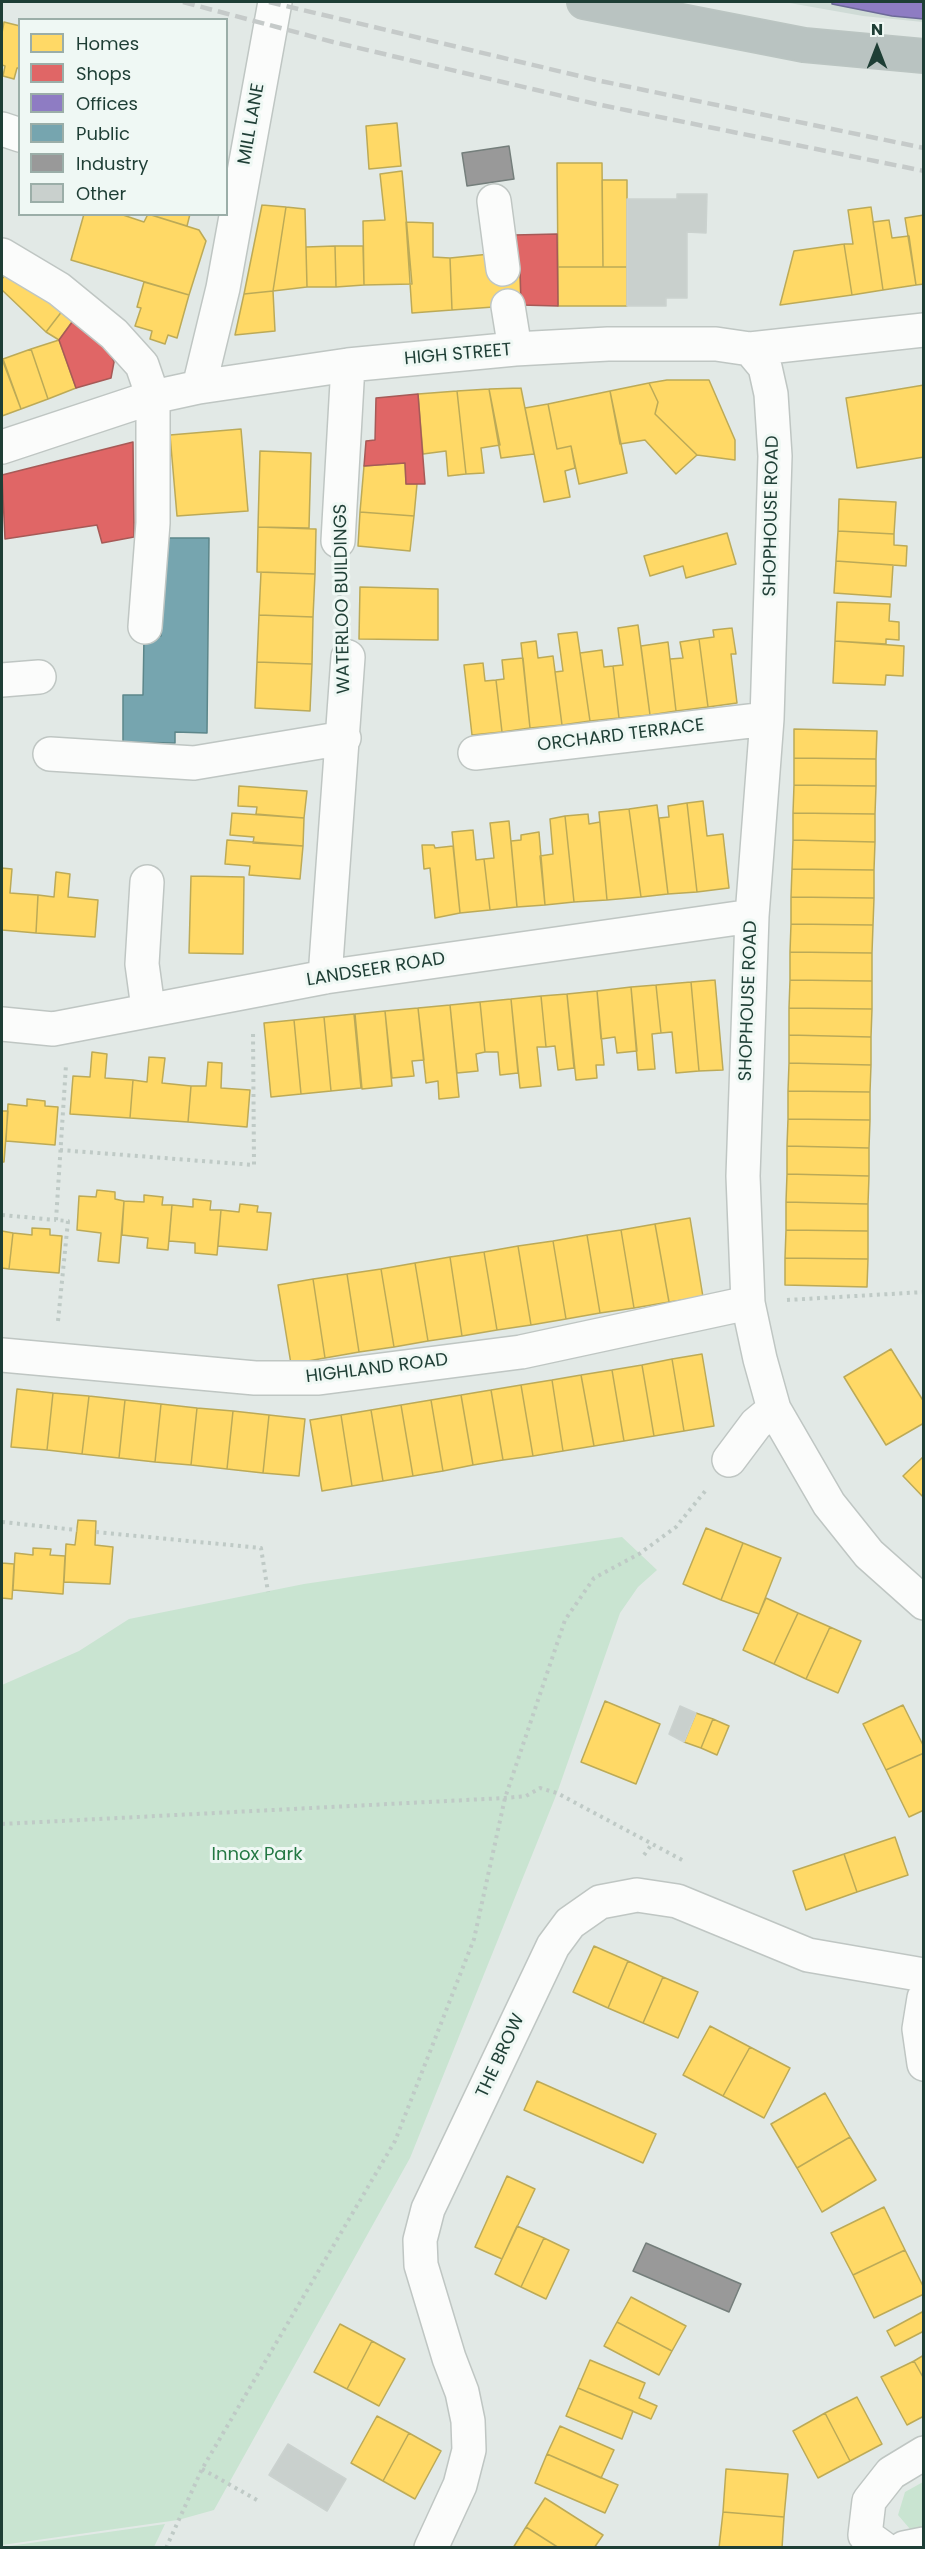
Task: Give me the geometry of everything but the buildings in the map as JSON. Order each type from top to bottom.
[{"type":"highway","points":[[602,3],[804,45],[924,56]]},
{"type":"street","name":"MILL LANE","points":[[199,387],[223,288],[274,2]]},
{"type":"street","points":[[2,129],[18,134]]},
{"type":"street","points":[[494,201],[503,269]]},
{"type":"street","points":[[2,255],[60,289],[114,334],[142,365],[153,397],[153,523],[145,627]]},
{"type":"street","points":[[508,306],[515,350]]},
{"type":"street","name":"HIGH STREET","points":[[2,447],[153,397],[199,387],[348,365],[608,344],[716,344],[750,350],[924,330]]},
{"type":"street","name":"SHOPHOUSE ROAD","points":[[750,350],[765,367],[771,394],[776,456],[767,719],[752,916],[742,1176],[748,1303],[760,1359],[774,1408],[829,1504],[869,1554],[924,1603]]},
{"type":"street","name":"WATERLOO BUILDINGS","points":[[338,540],[348,365]]},
{"type":"street","name":"WATERLOO BUILDINGS","points":[[325,977],[344,738],[348,657]]},
{"type":"street","points":[[2,680],[39,678]]},
{"type":"street","name":"ORCHARD TERRACE","points":[[475,753],[767,719]]},
{"type":"street","points":[[50,754],[194,763],[344,738]]},
{"type":"street","points":[[147,882],[142,964],[148,1008]]},
{"type":"street","name":"LANDSEER ROAD","points":[[2,1024],[53,1029],[148,1008],[325,977],[752,916]]},
{"type":"street","name":"HIGHLAND ROAD","points":[[2,1355],[255,1378],[319,1378],[520,1352],[748,1303]]},
{"type":"street","points":[[729,1460],[756,1424],[774,1408]]},
{"type":"street","name":"THE BROW","points":[[431,2547],[460,2485],[469,2450],[468,2421],[462,2392],[449,2358],[421,2265],[420,2240],[428,2210],[438,2188],[553,1946],[570,1923],[600,1902],[636,1895],[677,1901],[808,1955],[924,1975]]},
{"type":"street","points":[[924,1998],[919,2029],[924,2064]]},
{"type":"street","points":[[883,2547],[865,2535],[869,2501],[891,2473],[924,2453]]},
{"type":"street","points":[[904,2547],[924,2544]]},
{"type":"path","name":"WATERLOO BUILDINGS","points":[[338,540],[340,644],[348,657]]},
{"type":"path","points":[[60,1150],[254,1165],[252,990]]},
{"type":"path","points":[[53,1029],[66,1054],[56,1220]]},
{"type":"path","points":[[2,1215],[69,1221],[54,1359]]},
{"type":"path","points":[[748,1303],[924,1292]]},
{"type":"path","points":[[166,2547],[202,2469],[395,2141],[474,1939],[505,1798],[565,1620],[594,1578],[639,1554],[676,1527],[729,1460]]},
{"type":"path","points":[[2,1522],[77,1530]]},
{"type":"path","points":[[96,1532],[261,1548],[268,1592]]},
{"type":"path","points":[[2,1824],[505,1798],[526,1796],[540,1788],[557,1794],[692,1865]]},
{"type":"path","points":[[646,1852],[652,1844]]},
{"type":"path","points":[[202,2469],[257,2500]]},
{"type":"shaded area","points":[[784,2],[923,2],[923,22],[863,16]]},
{"type":"green space","name":"Innox Park","points":[[622,1537],[657,1570],[638,1587],[620,1613],[557,1793],[410,2158],[214,2510],[178,2520],[2,2545],[2,1685],[79,1651],[129,1619],[304,1584]]},
{"type":"green space","points":[[923,2482],[923,2528],[910,2529],[898,2515],[905,2492]]},
{"type":"green space","points":[[165,2524],[154,2547],[2,2547]]},
{"type":"railway","points":[[183,2],[333,42],[596,104],[924,171]]},
{"type":"railway","points":[[269,2],[596,80],[924,148]]}]
